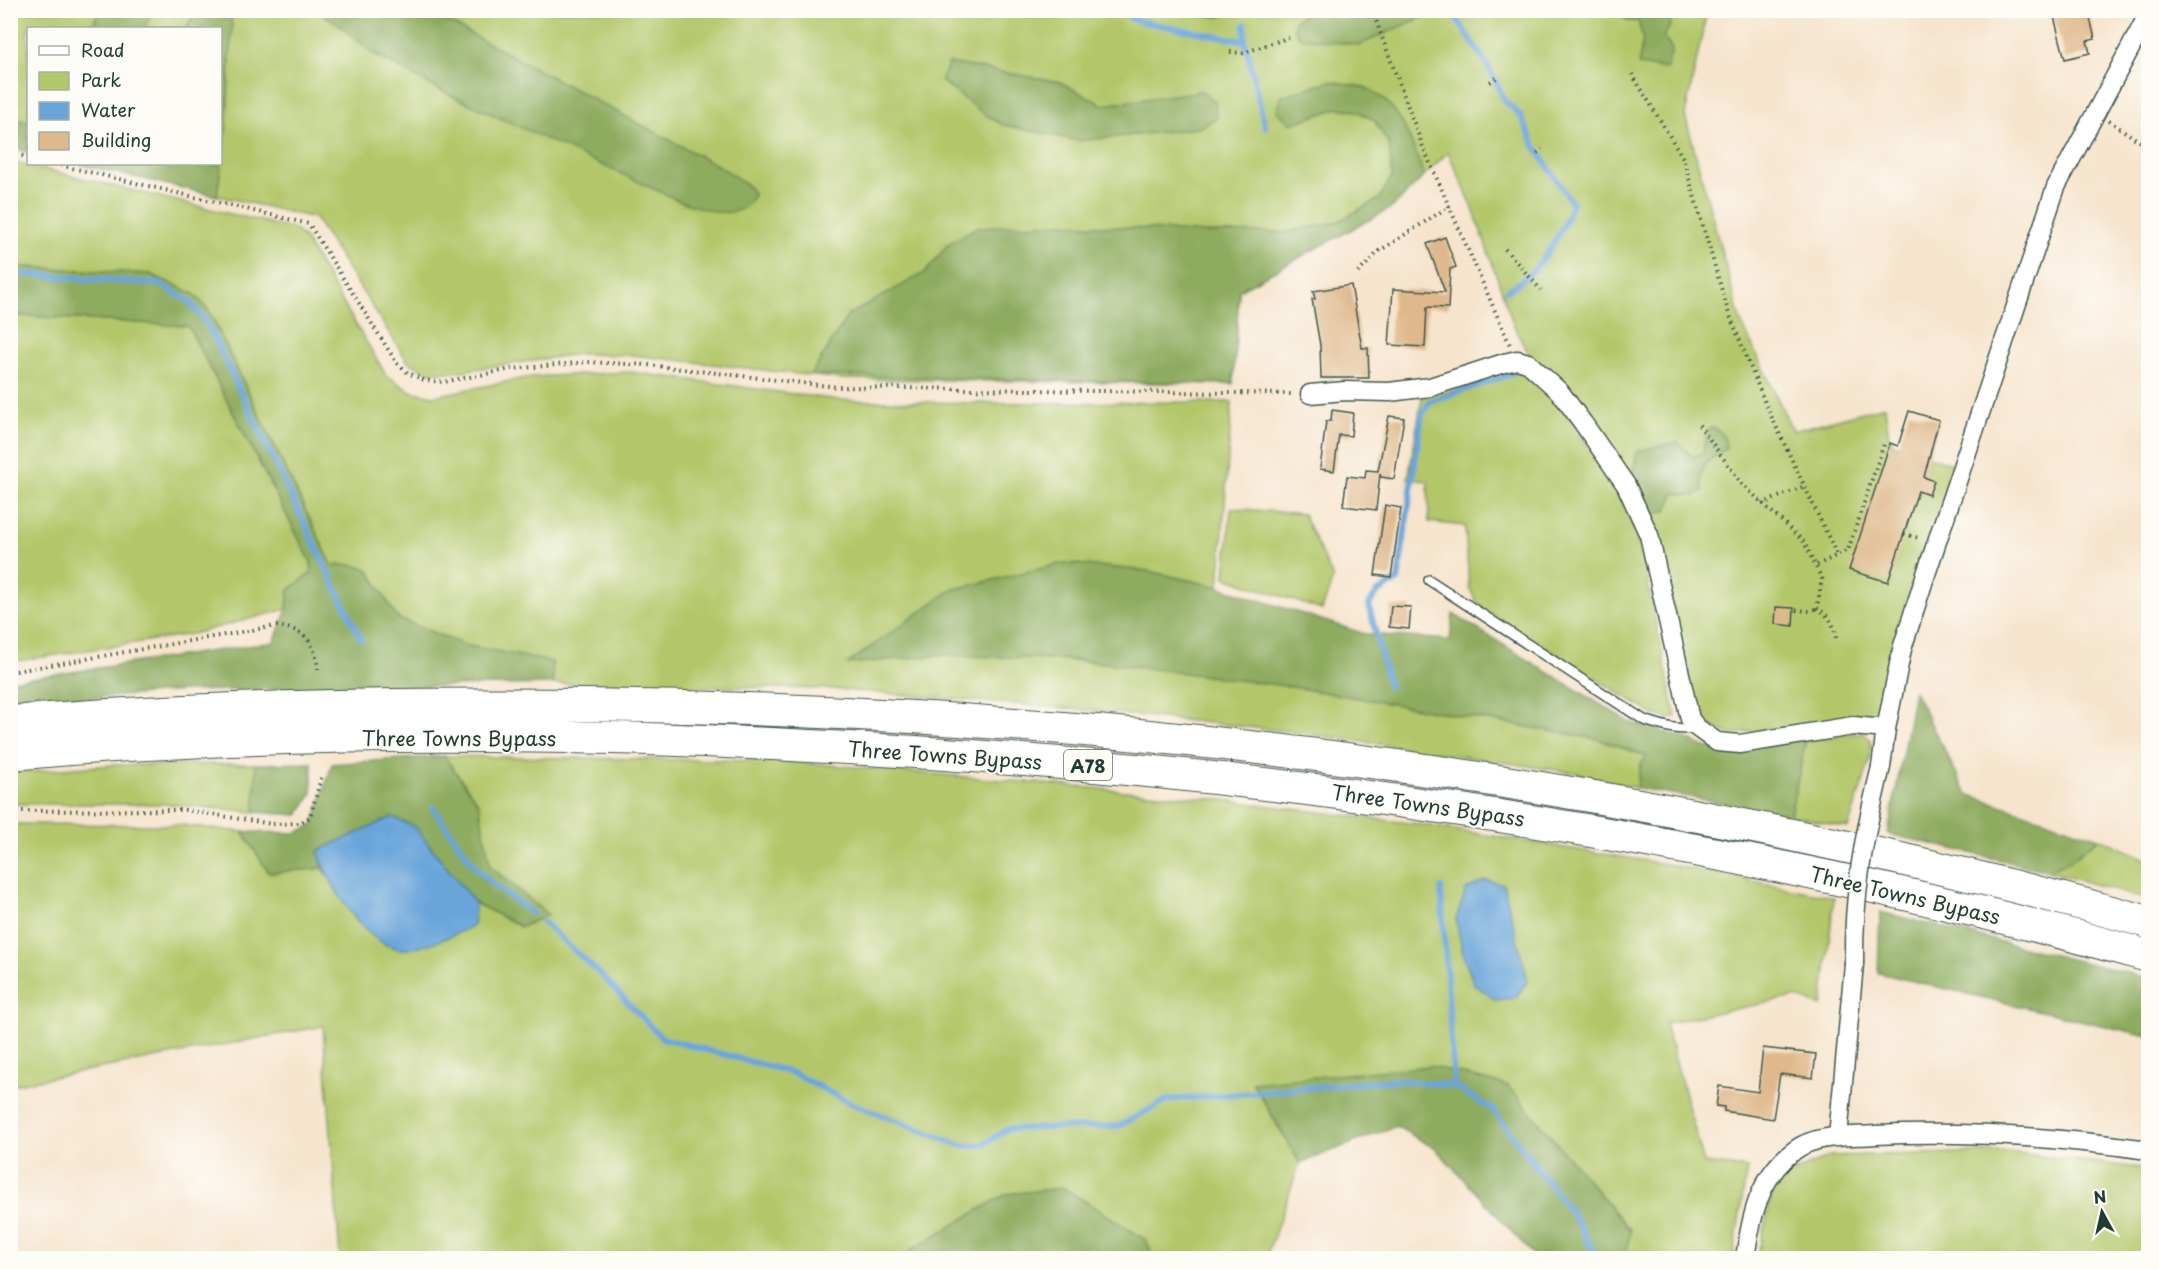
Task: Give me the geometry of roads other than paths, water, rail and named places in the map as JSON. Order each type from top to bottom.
[{"type":"highway","name":"Three Towns Bypass","points":[[10,722],[240,708],[427,703],[521,704],[661,706],[924,716],[1145,735],[1343,759],[1485,780],[1711,819],[1902,859],[2148,922]]},
{"type":"highway","name":"Three Towns Bypass","points":[[10,754],[290,740],[431,737],[662,739],[920,751],[1143,770],[1345,792],[1517,818],[1698,850],[1901,893],[2148,956]]},
{"type":"street","points":[[1838,1137],[1854,964],[1853,909],[1865,830],[1881,767],[1902,649],[2006,330],[2056,187],[2094,112],[2148,15]]},
{"type":"street","points":[[1310,394],[1345,391],[1389,392],[1430,387],[1517,360],[1528,363],[1560,392],[1626,485],[1649,535],[1690,719],[1696,727],[1717,742],[1740,744],[1853,726],[1886,729]]},
{"type":"street","points":[[1745,1258],[1757,1200],[1773,1172],[1796,1149],[1816,1141],[1838,1137],[1927,1133],[2069,1138],[2148,1150]]},
{"type":"lane","points":[[1429,580],[1644,720],[1687,730],[1696,727]]},
{"type":"water","points":[[392,817],[415,827],[475,903],[473,926],[429,944],[403,949],[389,946],[375,938],[350,911],[330,879],[318,851]]},
{"type":"water","points":[[1485,880],[1503,884],[1528,981],[1515,998],[1496,1000],[1474,984],[1463,955],[1456,919],[1466,890]]},
{"type":"waterway","points":[[1124,10],[1132,19],[1245,41]]},
{"type":"waterway","points":[[1451,10],[1488,66],[1505,101],[1520,115],[1536,148],[1572,203],[1556,238],[1534,270],[1507,291]]},
{"type":"waterway","points":[[1245,24],[1245,41],[1265,127]]},
{"type":"waterway","points":[[10,273],[160,284],[189,301],[207,323],[361,639]]},
{"type":"waterway","points":[[1389,687],[1369,605],[1377,593],[1398,580],[1422,414],[1429,402],[1512,374]]},
{"type":"waterway","points":[[433,808],[476,868],[492,884],[532,913]]},
{"type":"waterway","points":[[1441,888],[1454,1086]]},
{"type":"waterway","points":[[543,922],[597,971],[662,1038],[793,1073],[848,1102],[957,1144],[973,1146],[986,1143],[1007,1129],[1119,1126],[1167,1100],[1397,1080],[1454,1086],[1493,1110],[1573,1215],[1597,1258]]}]
